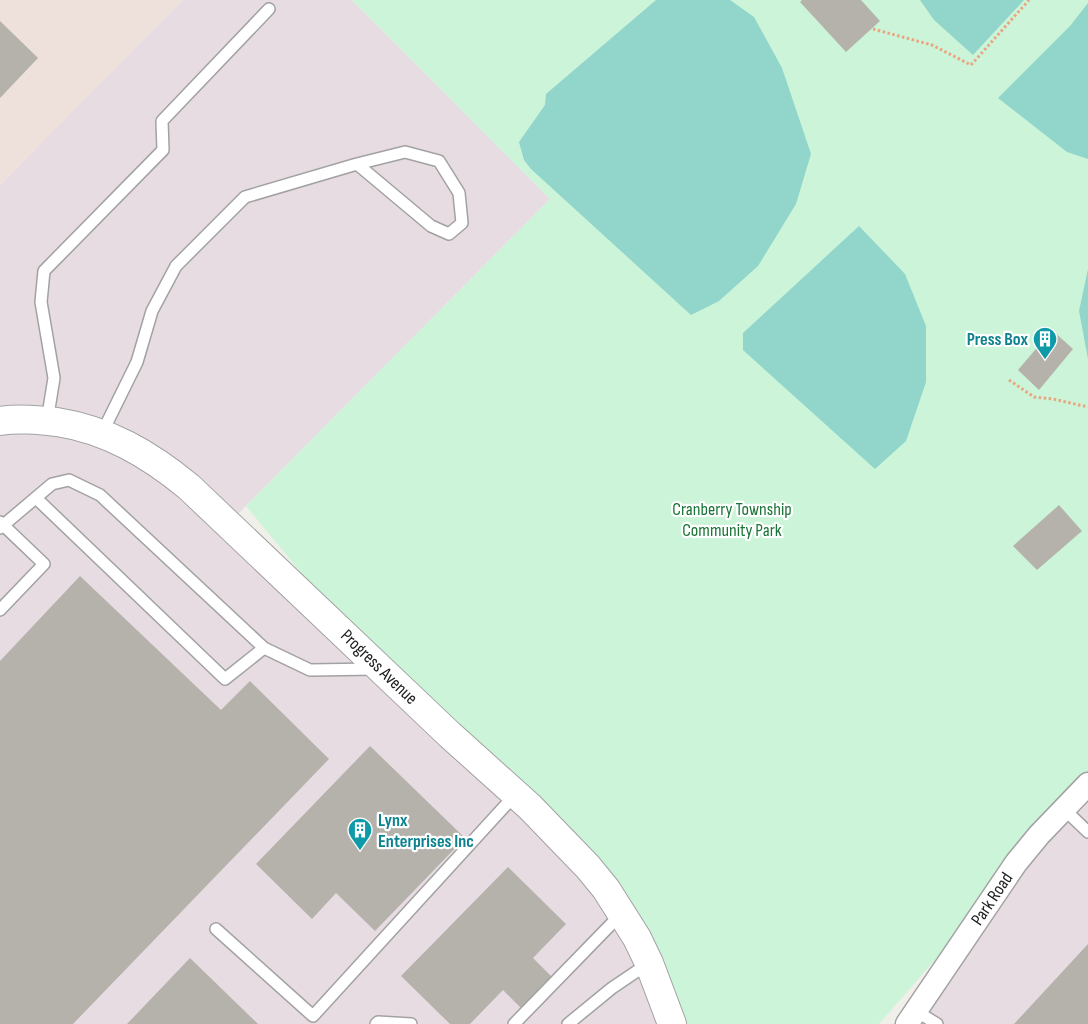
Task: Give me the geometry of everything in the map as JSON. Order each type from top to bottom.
[{"type":"street","name":"Progress Avenue","points":[[0,421],[26,419],[47,421],[69,424],[102,433],[153,459],[189,487],[561,838],[588,867],[622,913],[649,962],[672,1024]]},
{"type":"street","name":"Park Road","points":[[912,1018],[1016,863],[1039,835],[1088,784]]},
{"type":"lane","points":[[47,421],[54,378],[41,302],[44,270],[162,150],[162,121],[269,9]]},
{"type":"lane","points":[[102,433],[138,362],[152,311],[176,266],[245,197],[357,164],[405,152],[439,161],[459,194],[462,223],[449,234],[431,226],[357,164]]},
{"type":"lane","points":[[0,610],[44,564],[1,525],[52,484],[69,480],[100,495],[264,648],[310,670],[380,669]]},
{"type":"lane","points":[[36,498],[225,679],[264,648]]},
{"type":"lane","points":[[216,929],[313,1016],[515,795]]},
{"type":"lane","points":[[1064,809],[1088,832]]},
{"type":"lane","points":[[514,1024],[622,913]]},
{"type":"lane","points":[[568,1024],[581,1020],[612,988],[649,962]]},
{"type":"lane","points":[[912,1018],[937,1024]]},
{"type":"lane","points":[[376,1024],[378,1022],[411,1024]]},
{"type":"path","points":[[873,29],[932,46],[971,65],[1030,0]]},
{"type":"path","points":[[1009,380],[1034,397],[1088,407]]},
{"type":"shaded area","points":[[0,0],[183,0],[0,185]]},
{"type":"shaded area","points":[[183,0],[352,0],[550,199],[229,523],[588,867],[672,1024],[0,1024],[0,185]]},
{"type":"shaded area","points":[[656,0],[730,0],[754,17],[782,68],[811,154],[796,204],[758,266],[719,301],[691,315],[531,169],[524,160],[519,142],[545,105],[546,94]]},
{"type":"shaded area","points":[[920,0],[1024,0],[973,55],[934,20]]},
{"type":"shaded area","points":[[1088,3],[1088,159],[1067,152],[998,98],[1070,26]]},
{"type":"shaded area","points":[[859,226],[905,274],[926,326],[926,382],[906,441],[875,469],[743,350],[743,333]]},
{"type":"shaded area","points":[[1088,269],[1088,359],[1079,311]]},
{"type":"shaded area","points":[[1088,784],[1088,1024],[907,1024]]},
{"type":"green space","name":"Cranberry Township Community Park","points":[[352,0],[1088,0],[1088,784],[879,1024],[665,1024],[622,913],[380,668],[246,506],[550,199]]},
{"type":"building","points":[[802,0],[861,0],[880,21],[846,52],[800,2]]},
{"type":"building","points":[[0,21],[38,58],[0,98]]},
{"type":"building","name":"Press Box","points":[[1052,330],[1073,349],[1039,390],[1018,370]]},
{"type":"building","points":[[1059,505],[1082,531],[1037,570],[1013,546]]},
{"type":"building","points":[[80,576],[221,710],[250,681],[329,759],[73,1024],[0,1024],[0,661]]},
{"type":"building","name":"Lynx Enterprises Inc","points":[[370,746],[465,838],[375,931],[336,893],[312,919],[256,864]]},
{"type":"building","points":[[508,867],[566,924],[533,958],[552,977],[521,1008],[503,990],[470,1024],[450,1024],[401,976]]},
{"type":"building","points":[[1088,944],[1088,1024],[1014,1024]]},
{"type":"building","points":[[190,958],[258,1024],[127,1024]]},
{"type":"place","name":"Press Box","points":[[1045,360]]},
{"type":"place","name":"Lynx Enterprises Inc","points":[[360,851]]}]
